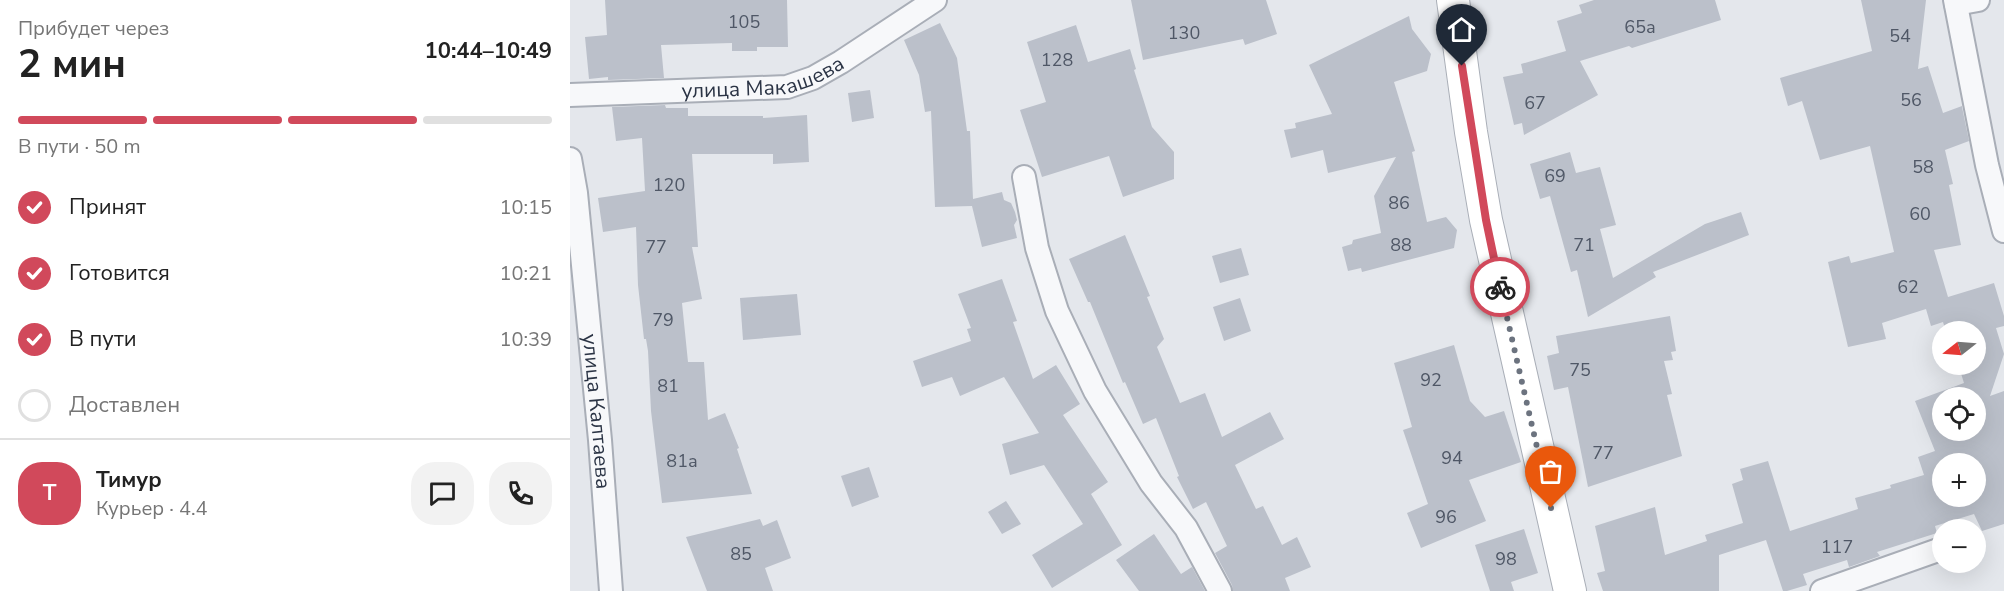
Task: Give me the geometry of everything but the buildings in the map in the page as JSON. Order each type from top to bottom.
[{"type":"street","name":"улица Макашева","points":[[570,95],[787,87],[813,78],[841,62],[935,0]]},
{"type":"street","points":[[1453,0],[1486,220],[1570,591]]},
{"type":"street","points":[[1963,1],[1987,165],[2004,231]]},
{"type":"street","name":"улица Калтаева","points":[[570,159],[576,193],[600,440],[611,591]]},
{"type":"street","points":[[1024,177],[1037,248],[1058,311],[1095,391],[1151,483],[1186,528],[1220,591]]},
{"type":"street","points":[[1822,591],[1932,552]]},
{"type":"way so far","points":[[1500,287],[1551,508]]},
{"type":"route","points":[[1462,66],[1486,220],[1500,287]]}]
